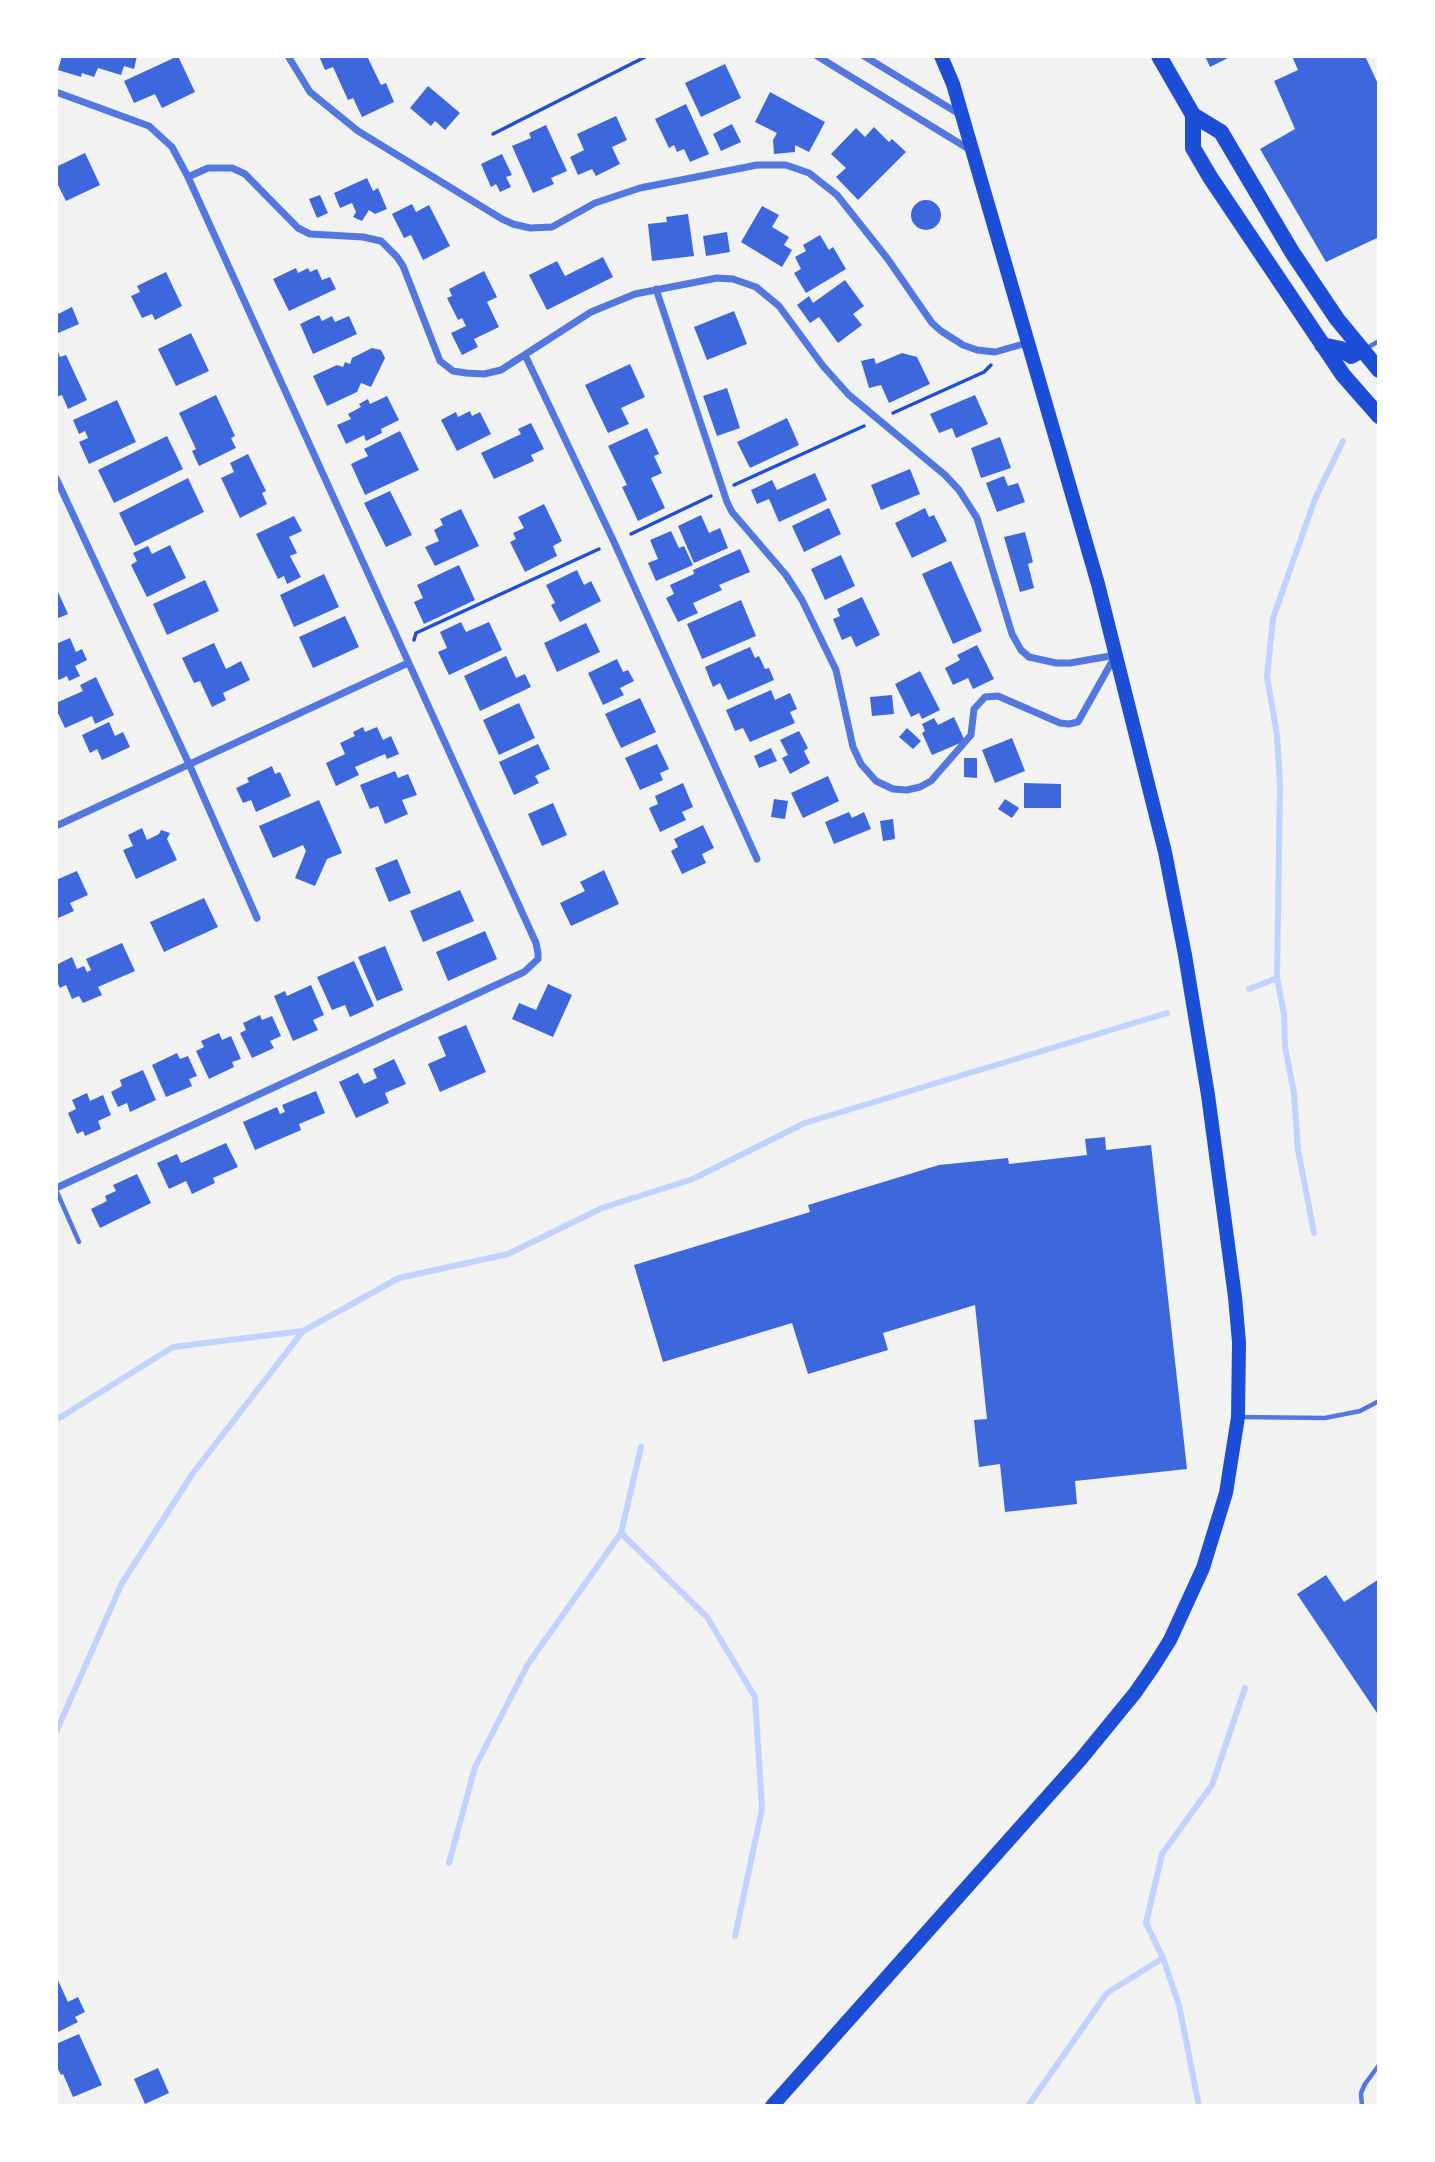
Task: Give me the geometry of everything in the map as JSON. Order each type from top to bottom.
[{"type":"main road","points":[[772,2106],[1081,1759],[1153,1667],[1181,1619],[1203,1568],[1226,1493],[1238,1417],[1239,1342],[1235,1297],[1208,1095],[1176,906],[1116,655],[962,116],[942,56]]},
{"type":"main road","points":[[1158,56],[1193,115],[1221,132],[1292,252],[1337,319],[1379,370]]},
{"type":"main road","points":[[1193,115],[1193,148],[1230,208],[1322,345],[1379,415]]},
{"type":"main road","points":[[1322,345],[1340,349],[1351,356],[1363,351]]},
{"type":"street","points":[[288,56],[310,92],[358,131],[502,219],[530,228],[552,226],[595,203],[640,188],[757,165],[786,165],[809,173],[837,195],[887,258],[932,323],[963,345],[995,352],[1027,343]]},
{"type":"street","points":[[817,56],[972,151]]},
{"type":"street","points":[[864,56],[962,116]]},
{"type":"street","points":[[56,92],[149,126],[172,147],[536,943],[538,959],[524,972],[56,1189]]},
{"type":"street","points":[[188,177],[208,167],[232,168],[245,174],[298,228],[310,234],[363,237],[381,242],[397,257],[440,361],[453,371],[484,374],[501,369],[591,312],[635,293],[717,278],[745,282],[779,306],[842,387],[945,475],[970,505],[984,536],[1012,634],[1021,650],[1042,662],[1056,663],[1116,655]]},
{"type":"street","points":[[656,289],[727,502],[732,512],[781,569],[802,600],[836,670],[849,736],[856,754],[876,781],[893,789],[907,790],[931,781],[971,735],[974,709],[985,697],[998,696],[1060,723],[1074,724],[1082,719],[1116,655]]},
{"type":"street","points":[[526,355],[757,859]]},
{"type":"street","points":[[56,478],[189,764],[257,918]]},
{"type":"street","points":[[56,826],[408,663]]},
{"type":"lane","points":[[1363,351],[1379,341]]},
{"type":"lane","points":[[56,1189],[79,1242]]},
{"type":"lane","points":[[1238,1417],[1325,1418],[1360,1410],[1379,1401]]},
{"type":"lane","points":[[1362,2106],[1365,2084],[1379,2064]]},
{"type":"path","points":[[493,134],[647,56]]},
{"type":"path","points":[[893,413],[984,372],[991,366],[995,352]]},
{"type":"path","points":[[733,486],[868,424]]},
{"type":"path","points":[[631,534],[711,496]]},
{"type":"path","points":[[424,630],[599,548]]},
{"type":"building","points":[[62,56],[137,56],[134,69],[124,66],[121,75],[98,68],[94,77],[82,73],[81,77],[58,70]]},
{"type":"building","points":[[178,56],[195,92],[162,108],[155,94],[134,103],[124,81]]},
{"type":"building","points":[[319,56],[367,56],[381,85],[386,83],[394,102],[362,117],[353,98],[348,100],[333,67],[325,70]]},
{"type":"building","points":[[1205,56],[1232,56],[1210,67]]},
{"type":"building","points":[[1292,56],[1365,56],[1379,86],[1379,237],[1326,262],[1260,149],[1295,129],[1274,81],[1298,70]]},
{"type":"building","points":[[725,64],[741,98],[701,117],[685,83]]},
{"type":"building","points":[[428,86],[460,113],[445,130],[435,121],[431,126],[410,108]]},
{"type":"building","points":[[770,92],[825,122],[809,152],[795,145],[795,152],[774,154],[773,140],[777,133],[755,122]]},
{"type":"building","points":[[686,104],[709,154],[690,162],[684,149],[677,152],[674,145],[669,148],[655,119]]},
{"type":"building","points":[[616,116],[627,140],[612,147],[620,164],[596,176],[592,169],[578,175],[570,157],[584,150],[577,134]]},
{"type":"building","points":[[732,124],[741,142],[721,151],[713,134]]},
{"type":"building","points":[[546,125],[567,171],[551,178],[554,184],[533,193],[512,146],[531,138],[529,133]]},
{"type":"building","points":[[874,127],[889,142],[892,139],[906,152],[858,200],[836,177],[846,168],[831,154],[856,128],[865,137]]},
{"type":"building","points":[[85,153],[100,185],[66,201],[56,181],[56,167]]},
{"type":"building","points":[[502,154],[512,175],[506,177],[511,187],[500,192],[496,184],[491,187],[481,164]]},
{"type":"building","points":[[367,178],[373,191],[378,188],[387,209],[375,214],[369,210],[362,221],[353,217],[356,212],[352,203],[340,208],[334,193]]},
{"type":"building","points":[[320,195],[328,213],[317,218],[309,199]]},
{"type":"building","points":[[926,200],[937,204],[941,215],[937,226],[926,230],[915,226],[911,215],[915,204]]},
{"type":"building","points":[[412,204],[416,212],[429,205],[450,246],[423,260],[411,235],[404,238],[392,214]]},
{"type":"building","points":[[762,206],[779,215],[772,227],[789,237],[784,245],[792,250],[782,267],[741,242]]},
{"type":"building","points":[[688,214],[694,256],[652,261],[648,224],[667,222],[666,217]]},
{"type":"building","points":[[727,232],[730,252],[706,256],[703,236]]},
{"type":"building","points":[[820,235],[829,250],[833,247],[846,269],[806,293],[794,273],[801,269],[795,257],[806,251],[803,245]]},
{"type":"building","points":[[603,257],[613,277],[547,310],[529,275],[557,261],[565,276]]},
{"type":"building","points":[[296,268],[298,273],[308,268],[310,272],[317,269],[322,280],[330,277],[336,289],[289,311],[273,279]]},
{"type":"building","points":[[484,271],[497,297],[487,302],[499,327],[474,339],[478,347],[462,355],[451,333],[466,326],[462,318],[458,320],[447,298],[452,296],[449,289]]},
{"type":"building","points":[[166,272],[182,306],[155,320],[152,314],[142,318],[131,296],[140,292],[137,286]]},
{"type":"building","points":[[845,280],[864,306],[853,314],[862,325],[838,343],[819,317],[810,323],[797,305],[809,296],[813,303]]},
{"type":"building","points":[[72,307],[79,324],[56,334],[56,315]]},
{"type":"building","points":[[734,311],[747,344],[707,360],[694,327]]},
{"type":"building","points":[[319,315],[322,321],[332,316],[335,322],[349,316],[357,334],[313,354],[300,324]]},
{"type":"building","points":[[191,333],[209,371],[176,386],[158,349]]},
{"type":"building","points":[[56,347],[60,357],[66,355],[87,400],[68,409],[62,395],[56,397]]},
{"type":"building","points":[[372,348],[381,350],[385,358],[371,387],[361,383],[357,392],[327,406],[313,376],[337,365],[343,367],[345,362],[350,364],[352,358]]},
{"type":"building","points":[[902,353],[917,357],[930,384],[889,403],[881,385],[869,388],[861,361],[874,358],[876,364]]},
{"type":"building","points":[[630,364],[645,397],[621,408],[629,424],[608,433],[585,385]]},
{"type":"building","points":[[727,388],[740,428],[717,436],[703,396]]},
{"type":"building","points":[[216,395],[235,436],[231,438],[236,448],[199,466],[192,451],[196,449],[179,413]]},
{"type":"building","points":[[975,395],[988,424],[956,438],[952,428],[939,433],[930,414]]},
{"type":"building","points":[[387,396],[399,420],[366,441],[364,435],[346,444],[337,425],[351,419],[348,414],[361,407],[359,404],[368,399],[370,404]]},
{"type":"building","points":[[117,400],[136,442],[89,464],[79,442],[88,438],[85,431],[79,434],[73,420]]},
{"type":"building","points":[[470,411],[472,416],[480,412],[491,434],[457,451],[441,420],[456,412],[458,417]]},
{"type":"building","points":[[787,418],[799,445],[750,468],[737,442]]},
{"type":"building","points":[[531,423],[544,449],[531,455],[534,461],[494,479],[481,453],[521,434],[518,429]]},
{"type":"building","points":[[647,428],[659,454],[654,456],[662,473],[651,478],[665,508],[638,521],[622,487],[627,485],[608,446]]},
{"type":"building","points":[[400,431],[419,470],[365,495],[351,464],[368,456],[364,449]]},
{"type":"building","points":[[167,436],[183,469],[114,503],[98,470]]},
{"type":"building","points":[[1000,437],[1011,468],[981,478],[971,448]]},
{"type":"building","points":[[248,454],[266,491],[262,493],[267,504],[240,518],[221,478],[234,472],[230,463]]},
{"type":"building","points":[[910,469],[920,494],[881,510],[871,485]]},
{"type":"building","points":[[815,473],[827,500],[779,522],[769,499],[757,504],[751,490],[772,480],[777,490]]},
{"type":"building","points":[[1004,476],[1008,486],[1018,483],[1025,502],[997,512],[986,483]]},
{"type":"building","points":[[188,478],[204,512],[135,546],[119,513]]},
{"type":"building","points":[[390,491],[412,535],[386,547],[364,503]]},
{"type":"building","points":[[544,504],[562,541],[553,546],[557,556],[525,572],[510,542],[516,539],[513,533],[524,528],[518,517]]},
{"type":"building","points":[[829,508],[841,534],[804,552],[792,526]]},
{"type":"building","points":[[925,508],[929,517],[934,515],[947,541],[912,558],[895,523]]},
{"type":"building","points":[[461,509],[479,546],[435,566],[425,547],[439,541],[434,530],[443,525],[440,519]]},
{"type":"building","points":[[701,515],[709,533],[720,528],[728,548],[694,563],[678,526]]},
{"type":"building","points":[[294,516],[302,531],[289,537],[297,553],[290,556],[301,577],[287,584],[284,576],[278,579],[256,534]]},
{"type":"building","points":[[671,531],[679,548],[684,546],[693,565],[656,581],[648,563],[658,559],[650,540]]},
{"type":"building","points":[[1025,532],[1033,562],[1028,564],[1034,588],[1020,592],[1004,537]]},
{"type":"building","points":[[170,545],[186,578],[147,597],[131,565],[137,561],[133,553],[148,546],[152,554]]},
{"type":"building","points":[[740,549],[750,572],[719,585],[722,590],[693,603],[698,613],[678,622],[666,598],[674,594],[670,585],[694,574],[693,570]]},
{"type":"building","points":[[841,555],[855,586],[825,600],[811,569]]},
{"type":"building","points":[[951,561],[982,631],[953,644],[922,574]]},
{"type":"building","points":[[459,565],[475,600],[424,624],[414,602],[423,598],[417,585]]},
{"type":"building","points":[[577,570],[584,585],[591,581],[601,601],[560,622],[551,605],[555,603],[546,585]]},
{"type":"building","points":[[324,574],[339,607],[294,627],[280,595]]},
{"type":"building","points":[[205,580],[219,611],[167,635],[153,604]]},
{"type":"building","points":[[58,592],[68,614],[56,619],[56,593]]},
{"type":"building","points":[[862,597],[880,635],[856,647],[851,636],[842,640],[833,619],[840,616],[837,609]]},
{"type":"building","points":[[741,600],[756,636],[702,659],[687,624]]},
{"type":"building","points":[[345,616],[359,647],[313,668],[299,637]]},
{"type":"building","points":[[461,622],[466,632],[489,622],[502,650],[449,675],[438,652],[447,648],[440,632]]},
{"type":"building","points":[[586,623],[600,652],[557,672],[544,643]]},
{"type":"building","points":[[70,638],[76,652],[82,649],[87,660],[75,666],[80,676],[69,681],[67,676],[59,680],[56,674],[56,644]]},
{"type":"building","points":[[214,643],[226,669],[241,661],[250,680],[223,693],[226,700],[212,707],[200,681],[194,683],[182,658]]},
{"type":"building","points":[[977,645],[994,679],[973,689],[968,678],[953,685],[945,668],[960,660],[957,655]]},
{"type":"building","points":[[750,647],[755,658],[759,656],[765,669],[769,668],[774,680],[728,700],[720,683],[713,687],[705,667]]},
{"type":"building","points":[[506,656],[516,678],[525,674],[531,687],[480,711],[464,676]]},
{"type":"building","points":[[617,659],[623,672],[628,670],[634,681],[620,688],[624,695],[603,705],[588,673]]},
{"type":"building","points":[[920,671],[940,710],[922,719],[919,713],[911,717],[895,684]]},
{"type":"building","points":[[96,677],[114,715],[95,724],[92,716],[65,728],[56,703],[83,691],[80,685]]},
{"type":"building","points":[[771,690],[775,700],[790,693],[797,709],[790,712],[795,723],[750,742],[743,728],[735,731],[726,710]]},
{"type":"building","points":[[892,695],[894,714],[872,716],[870,697]]},
{"type":"building","points":[[640,698],[656,732],[621,748],[605,714]]},
{"type":"building","points":[[519,703],[535,738],[499,755],[483,720]]},
{"type":"building","points":[[954,717],[965,741],[932,755],[922,733],[925,731],[922,724],[934,718],[938,725]]},
{"type":"building","points":[[109,722],[115,736],[123,732],[130,747],[102,760],[97,749],[90,753],[82,735]]},
{"type":"building","points":[[363,727],[365,732],[377,727],[383,740],[391,736],[399,754],[387,759],[385,754],[355,767],[359,775],[336,786],[326,763],[345,754],[340,743],[355,736],[353,732]]},
{"type":"building","points":[[907,728],[921,741],[913,749],[899,737]]},
{"type":"building","points":[[799,731],[808,748],[804,751],[810,763],[790,774],[782,758],[788,755],[780,740]]},
{"type":"building","points":[[1012,738],[1025,771],[995,783],[982,750]]},
{"type":"building","points":[[538,744],[550,769],[535,776],[539,783],[514,795],[499,762]]},
{"type":"building","points":[[657,744],[669,769],[660,773],[663,780],[640,790],[625,758]]},
{"type":"building","points":[[771,748],[777,761],[759,768],[754,756]]},
{"type":"building","points":[[964,758],[977,758],[977,778],[964,777]]},
{"type":"building","points":[[272,766],[275,774],[280,772],[291,796],[256,812],[251,800],[243,803],[236,788],[249,782],[247,778]]},
{"type":"building","points":[[395,771],[398,778],[408,774],[417,795],[402,800],[408,814],[385,824],[378,806],[370,809],[360,785]]},
{"type":"building","points":[[828,776],[839,801],[803,818],[791,793]]},
{"type":"building","points":[[683,783],[693,807],[682,812],[686,820],[660,832],[649,808],[658,804],[655,796]]},
{"type":"building","points":[[1024,783],[1061,784],[1061,808],[1024,808]]},
{"type":"building","points":[[774,799],[788,801],[785,819],[771,817]]},
{"type":"building","points":[[1005,799],[1019,808],[1012,818],[998,809]]},
{"type":"building","points":[[319,800],[342,853],[327,859],[315,886],[295,878],[306,851],[303,845],[273,858],[259,826]]},
{"type":"building","points":[[553,803],[567,835],[542,846],[528,814]]},
{"type":"building","points":[[849,812],[852,818],[864,812],[871,829],[834,844],[825,822]]},
{"type":"building","points":[[893,819],[895,839],[883,841],[880,821]]},
{"type":"building","points":[[703,825],[714,848],[702,854],[706,863],[682,874],[671,851],[678,847],[674,839]]},
{"type":"building","points":[[142,828],[147,840],[161,830],[170,833],[167,839],[177,860],[136,879],[123,850],[133,846],[128,835]]},
{"type":"building","points":[[397,859],[411,893],[389,902],[375,868]]},
{"type":"building","points":[[604,870],[619,904],[571,926],[560,903],[585,891],[580,882]]},
{"type":"building","points":[[77,871],[88,895],[70,903],[74,911],[56,919],[56,880]]},
{"type":"building","points":[[460,890],[474,921],[423,942],[410,911]]},
{"type":"building","points":[[204,898],[218,927],[164,952],[150,922]]},
{"type":"building","points":[[485,931],[497,959],[448,981],[436,952]]},
{"type":"building","points":[[122,943],[135,971],[98,987],[102,995],[83,1003],[79,996],[72,999],[66,985],[60,988],[56,980],[56,965],[72,957],[77,969],[84,966],[87,972],[91,970],[86,959]]},
{"type":"building","points":[[385,946],[403,990],[377,1001],[358,957]]},
{"type":"building","points":[[354,961],[374,1006],[350,1017],[345,1005],[332,1010],[317,977]]},
{"type":"building","points":[[548,984],[572,995],[553,1037],[512,1019],[519,1003],[536,1010]]},
{"type":"building","points":[[311,985],[324,1015],[313,1020],[318,1030],[293,1041],[274,996],[285,991],[287,996]]},
{"type":"building","points":[[260,1015],[262,1020],[272,1016],[281,1036],[270,1041],[274,1048],[252,1058],[240,1033],[246,1030],[243,1023]]},
{"type":"building","points":[[466,1025],[486,1072],[440,1092],[428,1064],[446,1056],[438,1037]]},
{"type":"building","points":[[219,1033],[222,1040],[231,1036],[241,1059],[232,1062],[234,1067],[209,1079],[196,1051],[204,1047],[201,1041]]},
{"type":"building","points":[[177,1053],[180,1059],[188,1056],[197,1076],[189,1079],[192,1086],[166,1097],[152,1065]]},
{"type":"building","points":[[394,1059],[406,1084],[385,1093],[389,1103],[356,1118],[339,1082],[358,1073],[364,1084],[377,1078],[373,1069]]},
{"type":"building","points":[[143,1070],[156,1100],[130,1112],[127,1103],[118,1107],[111,1092],[122,1086],[120,1080]]},
{"type":"building","points":[[316,1091],[325,1113],[299,1124],[301,1130],[255,1150],[243,1122],[277,1107],[280,1114],[285,1112],[282,1105]]},
{"type":"building","points":[[87,1093],[90,1101],[103,1095],[111,1115],[98,1121],[101,1129],[85,1136],[83,1131],[77,1134],[68,1113],[76,1109],[72,1100]]},
{"type":"building","points":[[1105,1137],[1106,1150],[1151,1145],[1187,1469],[1075,1481],[1077,1504],[1005,1512],[1000,1464],[979,1467],[974,1420],[987,1419],[975,1305],[883,1333],[888,1350],[808,1374],[792,1323],[663,1362],[634,1265],[810,1212],[808,1205],[939,1165],[1008,1158],[1009,1164],[1087,1155],[1085,1139]]},
{"type":"building","points":[[226,1143],[238,1167],[213,1178],[215,1183],[192,1194],[186,1181],[169,1189],[157,1163],[177,1154],[181,1163]]},
{"type":"building","points":[[137,1174],[151,1203],[100,1228],[91,1209],[107,1201],[105,1196],[116,1191],[113,1185]]},
{"type":"building","points":[[1326,1575],[1344,1602],[1379,1579],[1379,1716],[1297,1594]]},
{"type":"building","points":[[56,1976],[68,2002],[78,1997],[85,2012],[75,2017],[78,2022],[56,2033]]},
{"type":"building","points":[[79,2034],[102,2085],[73,2097],[56,2065],[56,2044]]},
{"type":"building","points":[[158,2068],[169,2093],[145,2104],[134,2079]]},
{"type":"waterway","points":[[1249,989],[1277,978],[1280,785],[1277,735],[1267,677],[1273,618],[1315,499],[1343,441]]},
{"type":"waterway","points":[[1277,978],[1284,1014],[1285,1047],[1294,1093],[1298,1150],[1314,1233]]},
{"type":"waterway","points":[[56,1420],[173,1347],[303,1331],[399,1278],[508,1254],[602,1208],[693,1179],[805,1123],[1167,1013]]},
{"type":"waterway","points":[[56,1732],[122,1583],[193,1473],[303,1331]]},
{"type":"waterway","points":[[641,1447],[621,1533],[707,1617],[755,1697],[762,1809],[735,1936]]},
{"type":"waterway","points":[[449,1863],[475,1767],[528,1664],[621,1533]]},
{"type":"waterway","points":[[1028,2106],[1107,1993],[1163,1958],[1146,1923],[1162,1854],[1212,1785],[1245,1688]]},
{"type":"waterway","points":[[1163,1958],[1179,2005],[1199,2106]]}]
